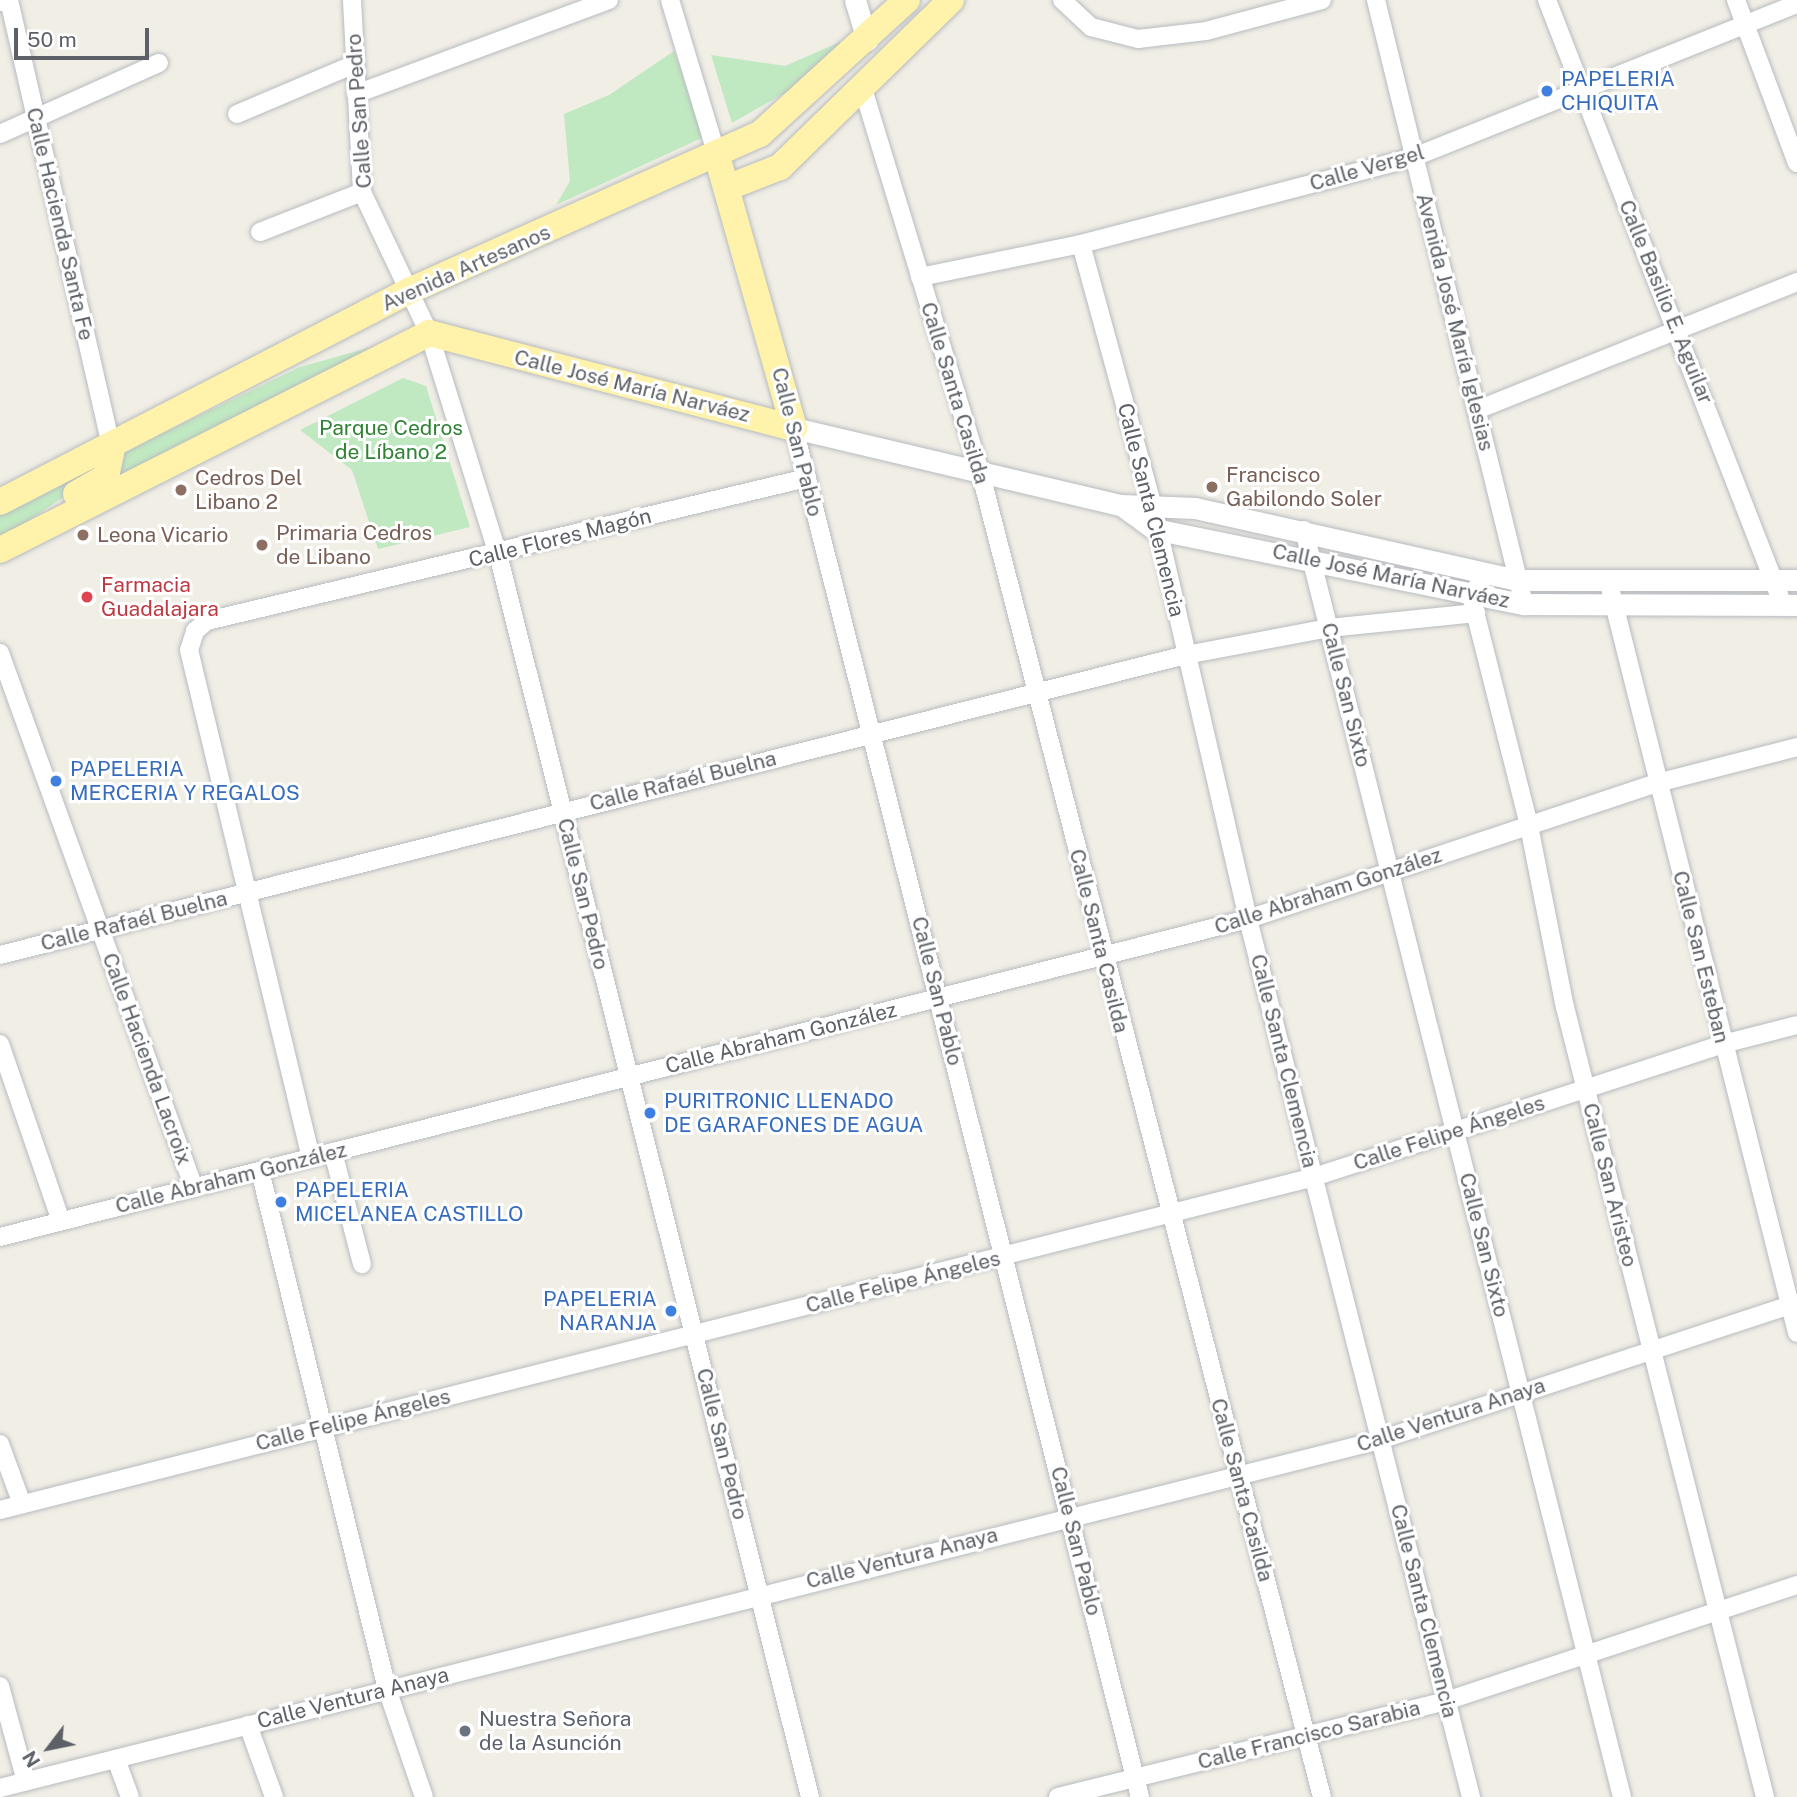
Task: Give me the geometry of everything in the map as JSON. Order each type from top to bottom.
[{"type":"main road","name":"Avenida Artesanos","points":[[0,502],[113,448],[411,290],[717,156],[772,125],[867,40],[907,0]]},
{"type":"main road","points":[[729,187],[780,167],[863,89],[951,0]]},
{"type":"main road","name":"Calle San Pablo","points":[[717,156],[729,187],[794,428]]},
{"type":"main road","name":"Avenida Artesanos","points":[[0,548],[429,333]]},
{"type":"main road","name":"Calle José María Narváez","points":[[429,333],[794,428]]},
{"type":"main road","points":[[0,548],[22,523],[106,477],[113,448]]},
{"type":"street","name":"Calle Hacienda Santa Fe","points":[[9,0],[113,448]]},
{"type":"street","name":"Calle San Pedro","points":[[352,0],[362,192],[411,290],[429,333],[498,554],[810,1797]]},
{"type":"street","points":[[356,94],[609,0]]},
{"type":"street","points":[[670,0],[717,156]]},
{"type":"street","points":[[855,0],[867,40]]},
{"type":"street","points":[[1062,0],[1091,27],[1138,39],[1206,32],[1322,0]]},
{"type":"street","name":"Avenida José María Iglesias","points":[[1376,0],[1524,604]]},
{"type":"street","name":"Calle Basilio E. Aguilar","points":[[1547,0],[1774,580],[1790,605]]},
{"type":"street","points":[[1736,0],[1797,163]]},
{"type":"street","name":"Calle Vergel","points":[[920,277],[1081,244],[1414,157],[1797,4]]},
{"type":"street","points":[[0,134],[36,122],[159,63]]},
{"type":"street","points":[[237,114],[355,64]]},
{"type":"street","name":"Calle Santa Casilda","points":[[863,89],[981,471],[1102,956],[1322,1797]]},
{"type":"street","points":[[260,232],[362,192]]},
{"type":"street","name":"Calle Santa Clemencia","points":[[1081,244],[1152,503],[1154,529],[1248,919],[1471,1797]]},
{"type":"street","points":[[1477,410],[1676,328],[1797,282]]},
{"type":"street","name":"Calle José María Narváez","points":[[794,428],[1121,505],[1152,503],[1304,530],[1485,575],[1518,580],[1797,580]]},
{"type":"street","name":"Calle San Pablo","points":[[794,428],[1140,1797]]},
{"type":"street","name":"Calle Flores Magón","points":[[247,892],[189,650],[195,631],[207,621],[498,554],[807,478]]},
{"type":"street","name":"Calle José María Narváez","points":[[1121,505],[1154,529],[1311,558],[1473,605],[1790,605]]},
{"type":"street","name":"Calle San Sixto","points":[[1304,530],[1622,1797]]},
{"type":"street","points":[[1473,605],[1485,575]]},
{"type":"street","name":"Calle San Esteban","points":[[1608,580],[1612,607],[1723,1044],[1793,1304],[1797,1333]]},
{"type":"street","name":"Calle Rafaél Buelna","points":[[0,955],[1186,655],[1473,605]]},
{"type":"street","name":"Calle San Aristeo","points":[[1473,605],[1529,826],[1585,1088],[1765,1797]]},
{"type":"street","name":"Calle Hacienda Lacroix","points":[[0,653],[194,1188]]},
{"type":"street","name":"Calle Abraham González","points":[[0,1237],[1248,919],[1657,783],[1797,747]]},
{"type":"street","points":[[247,892],[311,1158]]},
{"type":"street","name":"Calle Felipe Ángeles","points":[[0,1510],[1314,1177],[1723,1044],[1797,1025]]},
{"type":"street","points":[[0,1044],[61,1222]]},
{"type":"street","points":[[333,1152],[362,1264]]},
{"type":"street","points":[[260,1171],[326,1427],[387,1689],[424,1797]]},
{"type":"street","name":"Calle Ventura Anaya","points":[[0,1788],[759,1594],[1380,1440],[1793,1304]]},
{"type":"street","points":[[0,1444],[22,1504]]},
{"type":"street","name":"Calle Francisco Sarabia","points":[[1058,1797],[1446,1701],[1797,1585]]},
{"type":"street","points":[[0,1686],[26,1782]]},
{"type":"street","points":[[248,1725],[274,1797]]},
{"type":"street","points":[[116,1759],[130,1797]]},
{"type":"green space","points":[[840,42],[844,48],[806,81],[732,123],[711,55],[785,66]]},
{"type":"green space","points":[[674,51],[704,137],[556,205],[570,181],[564,114],[609,95]]},
{"type":"green space","points":[[393,341],[234,427],[111,478],[122,454],[176,427],[300,367]]},
{"type":"green space","name":"Parque Cedros de Líbano 2","points":[[403,378],[426,386],[470,527],[378,549],[352,470],[300,430]]},
{"type":"green space","points":[[104,460],[77,488],[0,540],[0,511]]},
{"type":"place","name":"PAPELERIA CHIQUITA","points":[[1547,91]]},
{"type":"place","name":"Francisco Gabilondo Soler","points":[[1212,487]]},
{"type":"place","name":"Cedros Del Libano 2","points":[[181,490]]},
{"type":"place","name":"Leona Vicario","points":[[83,535]]},
{"type":"place","name":"Primaria Cedros de Libano","points":[[262,545]]},
{"type":"place","name":"Farmacia Guadalajara","points":[[87,597]]},
{"type":"place","name":"PAPELERIA MERCERIA Y REGALOS","points":[[56,781]]},
{"type":"place","name":"PURITRONIC LLENADO DE GARAFONES DE AGUA","points":[[650,1113]]},
{"type":"place","name":"PAPELERIA MICELANEA CASTILLO","points":[[281,1202]]},
{"type":"place","name":"PAPELERIA NARANJA","points":[[671,1311]]},
{"type":"place","name":"Nuestra Señora de la Asunción","points":[[465,1731]]}]
